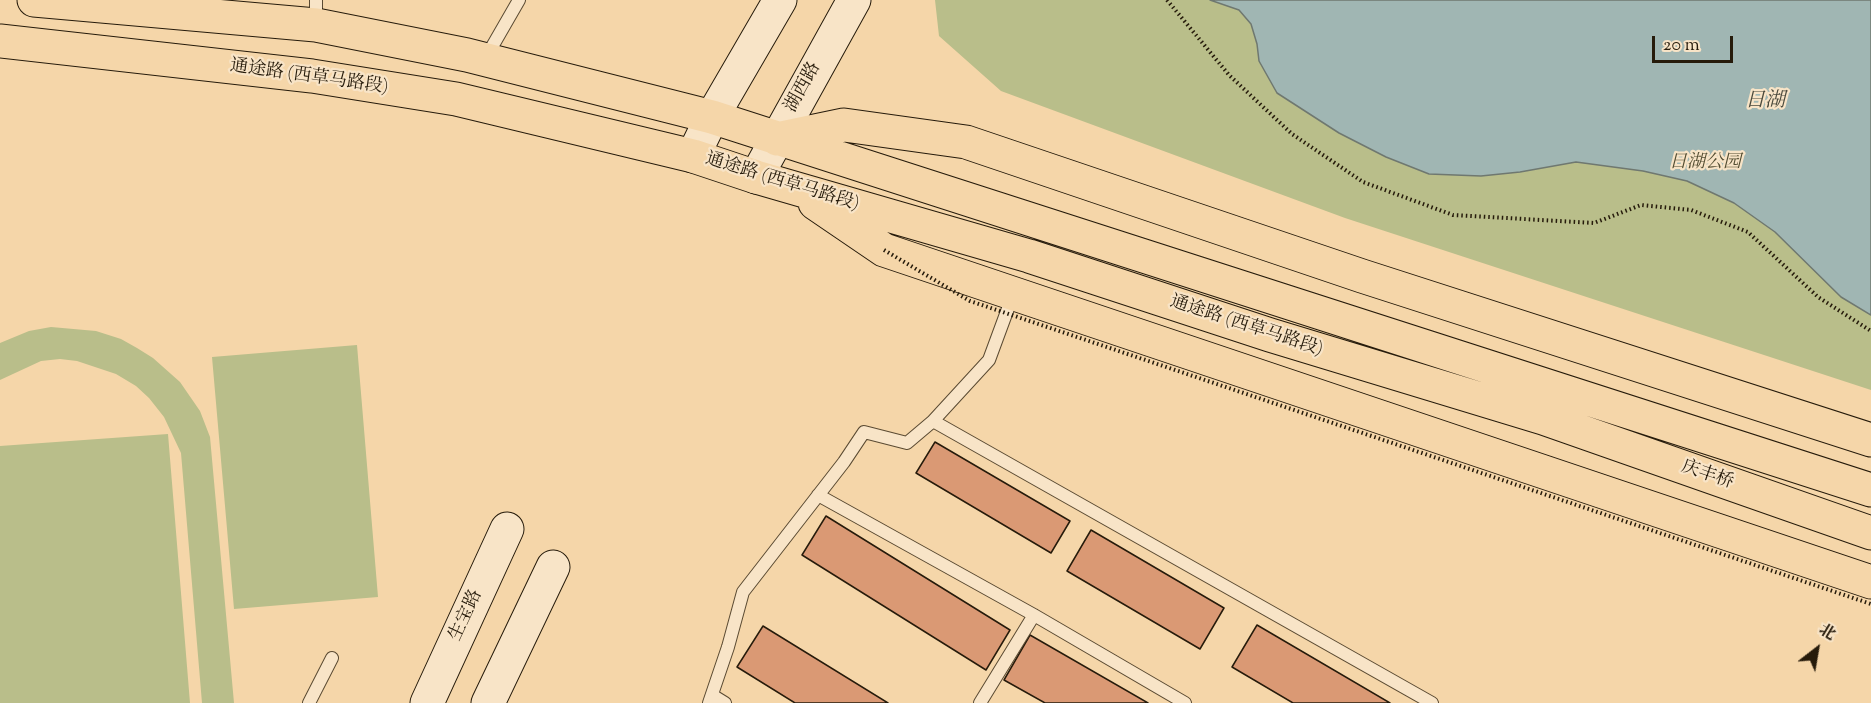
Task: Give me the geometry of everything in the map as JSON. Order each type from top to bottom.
[{"type":"main road","name":"通途路 (西草马路段)","points":[[34,0],[316,12],[484,60],[712,117],[1545,385]]},
{"type":"main road","points":[[693,156],[712,117],[780,0]]},
{"type":"main road","name":"湖西路","points":[[756,177],[854,0]]},
{"type":"main road","name":"通途路 (西草马路段)","points":[[0,41],[312,76],[456,99],[693,156],[756,177],[1029,256],[1270,335],[1544,418]]},
{"type":"main road","points":[[776,139],[844,124],[966,142],[1362,276],[1871,440]]},
{"type":"main road","points":[[792,187],[884,250],[1871,582]]},
{"type":"main road","name":"庆丰桥","points":[[1545,385],[1871,490]]},
{"type":"main road","name":"庆丰桥","points":[[1544,418],[1871,533]]},
{"type":"main road","name":"生宝路","points":[[427,703],[507,530]]},
{"type":"main road","points":[[488,703],[554,567]]},
{"type":"lane","points":[[484,60],[519,0]]},
{"type":"lane","points":[[725,703],[711,699],[743,592],[864,432],[907,443],[933,421],[989,360],[1013,294]]},
{"type":"lane","points":[[933,421],[1432,703]]},
{"type":"lane","points":[[818,495],[1034,615],[1185,703]]},
{"type":"lane","points":[[980,703],[1034,615]]},
{"type":"lane","points":[[309,703],[332,658]]},
{"type":"path","points":[[1167,0],[1229,75],[1284,127],[1363,182],[1453,215],[1594,223],[1641,206],[1691,210],[1748,232],[1818,297],[1871,331]]},
{"type":"path","points":[[884,250],[970,301],[1871,604]]},
{"type":"green space","name":"日湖公园","points":[[935,0],[1871,0],[1871,390],[1345,218],[1001,91],[939,36]]},
{"type":"green space","points":[[51,327],[96,331],[121,339],[137,348],[153,358],[180,382],[200,411],[210,437],[234,703],[202,703],[181,453],[164,417],[136,386],[116,374],[77,361],[60,359],[41,361],[0,380],[0,343],[29,331]]},
{"type":"green space","points":[[357,345],[378,597],[234,609],[212,357]]},
{"type":"green space","points":[[168,434],[190,703],[0,703],[0,446]]},
{"type":"water","name":"日湖","points":[[1210,0],[1871,0],[1871,315],[1841,297],[1775,232],[1734,203],[1687,181],[1643,171],[1576,162],[1481,176],[1429,174],[1386,157],[1339,133],[1277,93],[1259,61],[1251,24],[1239,10]]},
{"type":"building","points":[[935,442],[1070,521],[1051,553],[916,473]]},
{"type":"building","points":[[826,516],[1010,630],[986,670],[802,555]]},
{"type":"building","points":[[1091,530],[1224,608],[1200,649],[1067,571]]},
{"type":"building","points":[[1257,625],[1390,703],[1293,703],[1232,667]]},
{"type":"building","points":[[763,626],[888,703],[795,703],[737,667]]},
{"type":"building","points":[[1030,635],[1148,703],[1045,703],[1004,680]]}]
